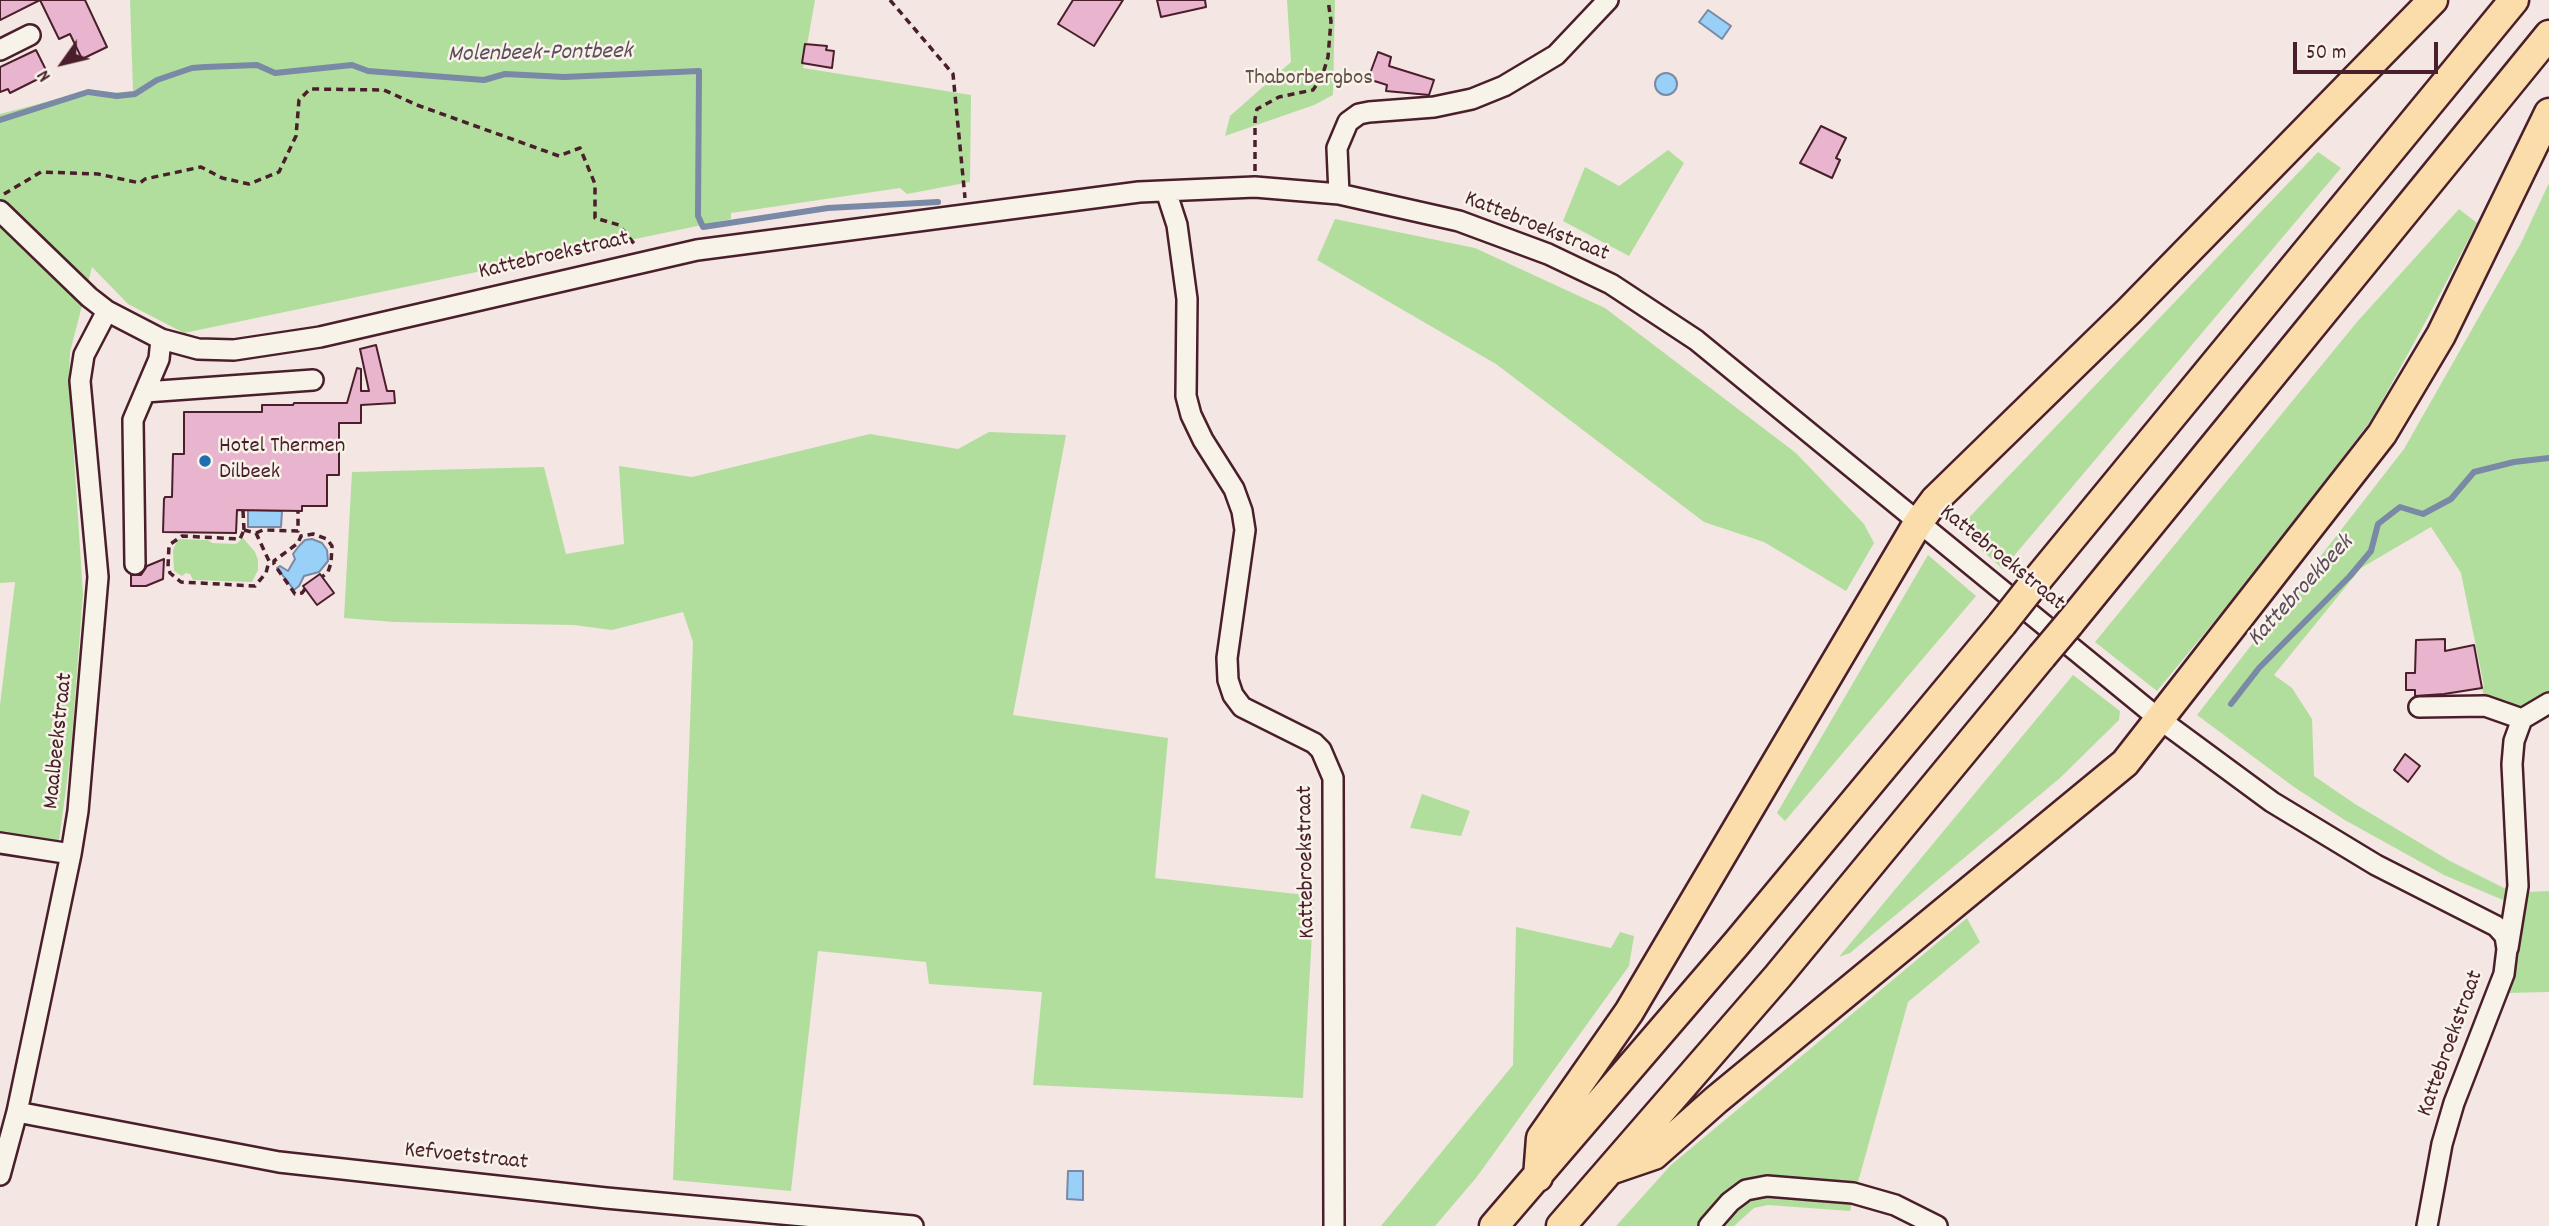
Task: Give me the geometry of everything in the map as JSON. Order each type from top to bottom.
[{"type":"highway","points":[[1538,1177],[1541,1138],[1629,1012],[1918,523],[1935,500],[2129,311],[2434,0]]},
{"type":"highway","points":[[1494,1226],[1737,943],[2514,0]]},
{"type":"highway","points":[[1561,1226],[1778,976],[2549,35]]},
{"type":"highway","points":[[1613,1169],[1654,1155],[1747,1073],[2125,763],[2382,434],[2441,335],[2549,113]]},
{"type":"street","points":[[1339,194],[1337,148],[1348,121],[1359,114],[1369,112],[1434,107],[1472,99],[1504,86],[1556,54],[1608,0]]},
{"type":"street","points":[[0,50],[30,35]]},
{"type":"street","name":"Kattebroekstraat","points":[[0,211],[107,311],[160,339],[198,349],[234,350],[320,337],[697,250],[1139,191],[1255,187],[1339,194],[1459,221],[1548,254],[1611,284],[1696,340],[2159,719],[2272,802],[2329,838],[2425,891],[2497,926],[2505,936],[2507,949],[2504,974],[2454,1102],[2442,1144],[2427,1226]]},
{"type":"street","name":"Kattebroekstraat","points":[[1166,191],[1177,225],[1187,299],[1186,396],[1191,415],[1203,440],[1234,489],[1245,530],[1227,658],[1228,680],[1233,695],[1242,707],[1304,737],[1321,750],[1333,778],[1334,1226]]},
{"type":"street","name":"Maalbeekstraat","points":[[0,1175],[17,1112],[71,854],[79,797],[98,577],[80,381],[84,355],[107,311]]},
{"type":"street","points":[[135,564],[133,420],[159,359],[160,339]]},
{"type":"street","points":[[145,392],[313,380]]},
{"type":"street","points":[[2507,949],[2518,886],[2512,764],[2514,741],[2522,719],[2549,704]]},
{"type":"street","points":[[2419,707],[2485,706],[2522,719]]},
{"type":"street","points":[[0,843],[71,854]]},
{"type":"street","name":"Kefvoetstraat","points":[[17,1112],[279,1162],[606,1198],[913,1226]]},
{"type":"street","points":[[1709,1226],[1730,1202],[1746,1190],[1767,1186],[1853,1193],[1895,1205],[1937,1226]]},
{"type":"path","points":[[890,0],[953,74],[967,214]]},
{"type":"path","points":[[1255,187],[1257,109],[1279,97],[1313,90],[1322,77],[1328,57],[1331,21],[1328,0]]},
{"type":"path","points":[[0,196],[41,172],[99,174],[140,183],[145,179],[201,167],[222,178],[249,184],[279,172],[296,136],[299,100],[310,89],[384,89],[417,105],[559,156],[580,148],[595,184],[595,218],[619,225],[649,261]]},
{"type":"path","points":[[243,510],[244,530],[240,539],[182,536],[169,545],[168,568],[175,579],[181,582],[255,586],[272,561],[298,543],[301,536]]},
{"type":"path","points":[[298,511],[298,531],[301,536]]},
{"type":"path","points":[[244,530],[256,533],[263,530],[298,531]]},
{"type":"path","points":[[256,533],[295,594],[302,593],[305,589]]},
{"type":"path","points":[[301,536],[313,534],[327,539],[332,546],[331,563],[328,572],[322,577]]},
{"type":"green space","points":[[130,0],[815,0],[803,68],[971,95],[970,182],[907,194],[900,188],[731,213],[731,219],[184,333],[128,304],[92,267],[70,352],[69,381],[83,594],[71,751],[58,848],[0,832],[0,705],[15,582],[0,583],[0,114],[61,98],[133,91]]},
{"type":"green space","name":"Thaborbergbos","points":[[1287,0],[1335,0],[1333,95],[1314,105],[1225,136],[1230,116],[1291,62]]},
{"type":"green space","points":[[1668,150],[1684,163],[1629,256],[1563,221],[1585,167],[1619,186]]},
{"type":"green space","points":[[2318,152],[2341,168],[2003,569],[1958,529]]},
{"type":"green space","points":[[2549,183],[2549,696],[2519,710],[2485,702],[2461,573],[2431,527],[2361,568],[2274,675],[2292,688],[2312,719],[2314,776],[2450,861],[2508,890],[2503,900],[2444,875],[2343,819],[2294,787],[2197,715],[2404,449],[2521,243]]},
{"type":"green space","points":[[2459,209],[2477,223],[2372,419],[2250,578],[2157,691],[2095,642],[2357,322]]},
{"type":"green space","points":[[1335,219],[1475,248],[1605,308],[1796,453],[1864,524],[1874,543],[1846,591],[1764,542],[1704,522],[1496,364],[1317,260]]},
{"type":"green space","points":[[989,432],[1066,435],[1013,715],[1168,738],[1155,878],[1314,896],[1303,1098],[1033,1085],[1042,992],[929,984],[926,962],[818,951],[791,1191],[673,1180],[693,642],[683,612],[612,630],[574,625],[394,622],[344,618],[352,472],[544,467],[566,554],[624,544],[619,466],[692,477],[870,434],[958,449]]},
{"type":"green space","points":[[243,538],[258,560],[258,570],[252,582],[193,580],[190,574],[182,576],[174,571],[173,550],[178,539],[236,544]]},
{"type":"green space","points":[[1928,555],[1976,596],[1785,821],[1777,813]]},
{"type":"green space","points":[[2073,675],[2120,711],[2119,720],[2060,778],[1850,953],[1839,957]]},
{"type":"green space","points":[[1422,794],[1470,811],[1461,836],[1410,828]]},
{"type":"green space","points":[[2549,891],[2549,992],[2506,993],[2516,958],[2526,892]]},
{"type":"green space","points":[[1967,918],[1980,942],[1908,1002],[1850,1211],[1768,1205],[1754,1208],[1734,1226],[1616,1226],[1671,1165]]},
{"type":"green space","points":[[1516,927],[1611,948],[1620,932],[1634,936],[1629,966],[1476,1178],[1435,1226],[1381,1226],[1513,1065]]},
{"type":"water","points":[[1708,10],[1731,26],[1722,39],[1699,22]]},
{"type":"water","points":[[1666,73],[1674,76],[1677,84],[1674,92],[1666,95],[1658,92],[1655,84],[1658,76]]},
{"type":"water","points":[[248,510],[282,511],[281,527],[248,527]]},
{"type":"water","points":[[312,539],[322,543],[327,550],[328,561],[319,572],[304,576],[294,590],[277,568],[280,566],[288,571],[295,559],[293,554],[299,546],[305,540]]},
{"type":"water","points":[[1068,1171],[1083,1171],[1083,1200],[1067,1199]]},
{"type":"building","points":[[0,0],[40,0],[0,20]]},
{"type":"building","points":[[40,0],[85,0],[107,47],[82,59],[70,34],[59,39]]},
{"type":"building","points":[[1073,0],[1123,0],[1094,46],[1058,24]]},
{"type":"building","points":[[1157,0],[1205,0],[1206,7],[1161,17]]},
{"type":"building","points":[[805,44],[827,46],[826,50],[834,51],[832,68],[802,63]]},
{"type":"building","points":[[36,50],[48,74],[10,93],[8,89],[0,92],[0,67]]},
{"type":"building","points":[[1378,52],[1391,57],[1389,66],[1434,80],[1429,95],[1386,91],[1387,85],[1368,79]]},
{"type":"building","points":[[1821,126],[1846,138],[1836,158],[1840,160],[1832,178],[1800,163]]},
{"type":"building","points":[[376,345],[387,391],[394,391],[395,403],[361,405],[361,423],[339,423],[339,475],[327,475],[327,506],[302,506],[302,511],[237,510],[236,533],[163,532],[164,499],[172,497],[173,454],[184,454],[184,412],[262,412],[262,405],[347,403],[357,368],[361,369],[361,391],[369,391],[360,349]]},
{"type":"building","points":[[164,559],[163,579],[146,586],[131,586],[131,575],[141,575],[147,566]]},
{"type":"building","points":[[320,574],[334,593],[317,605],[303,586]]},
{"type":"building","points":[[2445,639],[2445,651],[2474,645],[2482,688],[2415,696],[2415,690],[2406,690],[2406,673],[2415,673],[2416,640]]},
{"type":"building","points":[[2405,754],[2420,766],[2408,782],[2394,770]]},
{"type":"waterway","name":"Molenbeek-Pontbeek","points":[[0,120],[88,92],[117,96],[135,94],[157,80],[192,68],[205,67],[257,65],[275,73],[352,65],[368,71],[484,80],[505,74],[564,77],[699,71],[698,216],[703,227],[828,208],[938,202]]},
{"type":"waterway","name":"Kattebroekbeek","points":[[2231,704],[2259,668],[2350,576],[2371,551],[2378,524],[2400,507],[2423,514],[2451,499],[2474,472],[2514,462],[2549,458]]},
{"type":"place","name":"Hotel Thermen Dilbeek","points":[[205,461]]}]
